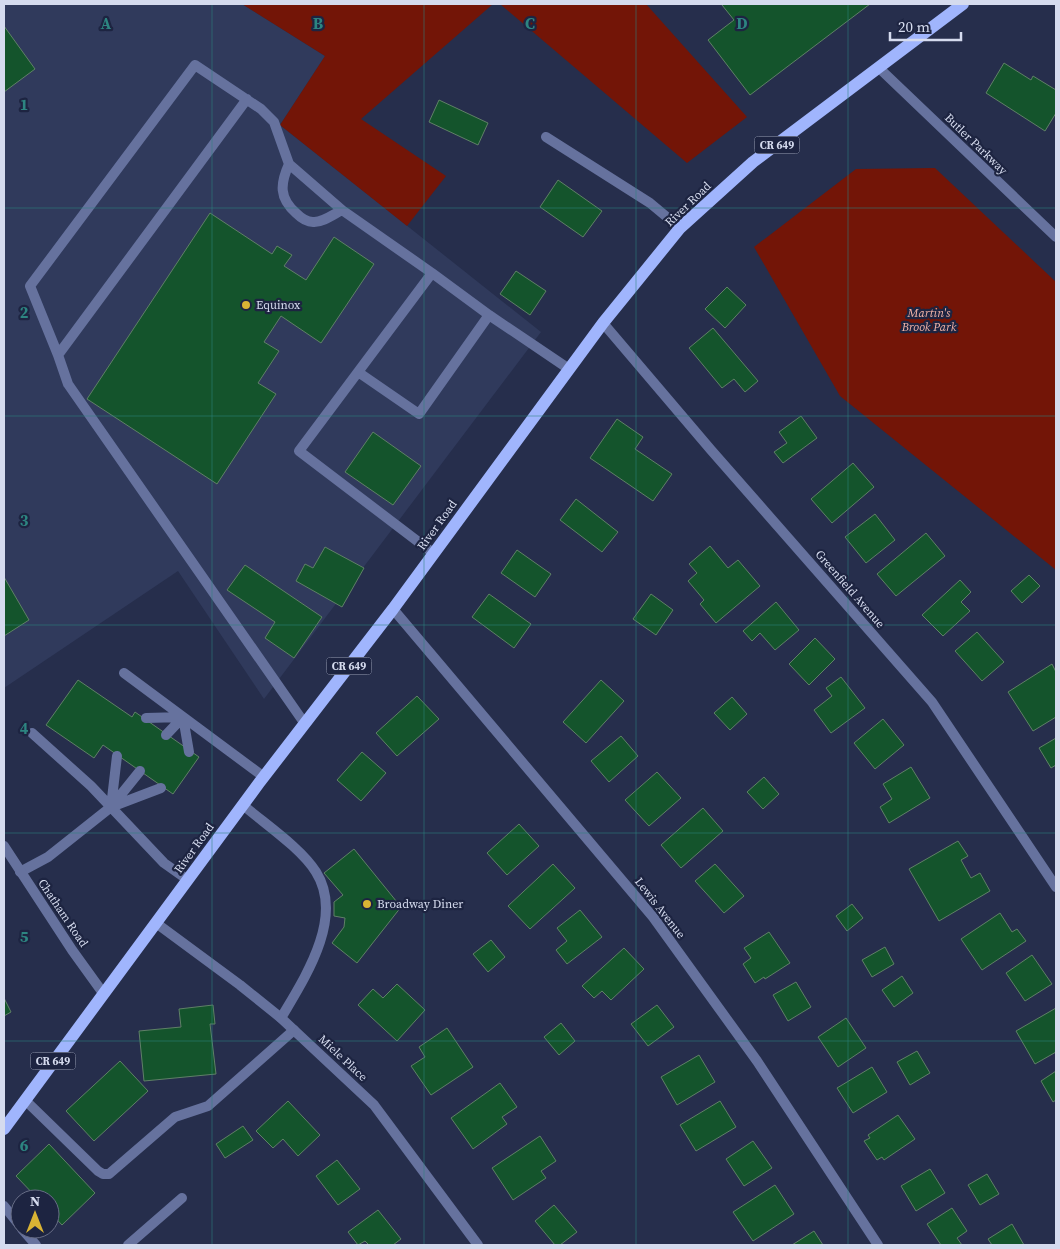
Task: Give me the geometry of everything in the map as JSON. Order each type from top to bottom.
[{"type":"main road","name":"River Road","points":[[4,1129],[264,776],[393,609],[603,323],[680,228],[753,162],[879,68],[954,6]]},
{"type":"street","points":[[304,724],[68,384],[30,286],[195,65],[261,109],[274,122],[289,164],[342,210],[488,315],[569,369]]},
{"type":"street","name":"Butler Parkway","points":[[879,68],[1056,237]]},
{"type":"street","points":[[58,355],[247,99]]},
{"type":"street","points":[[546,138],[650,203],[680,228]]},
{"type":"street","points":[[289,164],[282,188],[286,205],[301,217],[313,222],[327,218],[342,210]]},
{"type":"street","points":[[432,273],[298,451],[433,553]]},
{"type":"street","points":[[358,372],[418,414],[488,315]]},
{"type":"street","name":"Greenfield Avenue","points":[[603,323],[711,450],[932,702],[1056,887]]},
{"type":"street","name":"Lewis Avenue","points":[[393,609],[653,917],[757,1061],[878,1245]]},
{"type":"street","points":[[124,673],[264,776]]},
{"type":"street","points":[[146,718],[183,717]]},
{"type":"street","points":[[166,736],[183,717]]},
{"type":"street","points":[[183,717],[189,752]]},
{"type":"street","points":[[32,734],[91,786],[164,863],[188,880]]},
{"type":"street","points":[[111,807],[117,756]]},
{"type":"street","points":[[20,872],[48,857],[111,807],[140,771]]},
{"type":"street","points":[[111,807],[160,788]]},
{"type":"street","points":[[243,805],[304,856],[317,873],[323,887],[326,907],[319,946],[304,980],[281,1018]]},
{"type":"street","name":"Chatham Road","points":[[4,846],[72,950],[103,993]]},
{"type":"street","name":"Miele Place","points":[[156,923],[281,1018],[374,1105],[478,1245]]},
{"type":"street","points":[[25,1100],[98,1171],[103,1174],[109,1174],[175,1117],[208,1106],[294,1030]]},
{"type":"street","points":[[128,1245],[182,1198]]},
{"type":"shaded area","points":[[4,4],[242,4],[325,56],[280,125],[541,332],[264,699],[178,571],[4,688]]},
{"type":"green space","points":[[242,4],[493,4],[361,119],[446,176],[407,226],[280,125],[325,56]]},
{"type":"green space","points":[[500,4],[646,4],[747,117],[687,163]]},
{"type":"green space","name":"Martin's Brook Park","points":[[935,168],[1056,282],[1056,570],[840,396],[754,247],[856,169]]},
{"type":"building","points":[[870,4],[750,95],[708,40],[734,20],[722,5]]},
{"type":"building","points":[[4,26],[35,69],[4,92]]},
{"type":"building","points":[[1004,63],[1031,80],[1033,76],[1056,90],[1056,113],[1045,131],[986,93]]},
{"type":"building","points":[[439,100],[488,123],[478,145],[429,122]]},
{"type":"building","points":[[558,180],[602,211],[583,237],[540,207]]},
{"type":"building","points":[[210,213],[272,254],[277,246],[292,255],[284,266],[306,280],[334,237],[374,264],[321,343],[281,316],[264,342],[279,351],[258,383],[276,394],[217,484],[87,399]]},
{"type":"building","points":[[516,271],[546,291],[530,315],[500,294]]},
{"type":"building","points":[[727,287],[746,305],[725,328],[705,309]]},
{"type":"building","points":[[713,328],[758,381],[745,392],[734,379],[722,388],[689,348]]},
{"type":"building","points":[[801,416],[817,438],[783,463],[774,452],[787,443],[779,432]]},
{"type":"building","points":[[617,419],[643,437],[635,449],[672,474],[653,501],[590,458]]},
{"type":"building","points":[[373,432],[421,466],[393,505],[345,472]]},
{"type":"building","points":[[853,463],[874,487],[832,523],[811,499]]},
{"type":"building","points":[[576,499],[618,532],[602,552],[560,520]]},
{"type":"building","points":[[875,514],[895,540],[866,563],[845,537]]},
{"type":"building","points":[[926,533],[945,556],[896,596],[877,574]]},
{"type":"building","points":[[710,546],[728,568],[738,560],[760,586],[716,623],[700,604],[704,600],[688,581],[697,573],[689,564]]},
{"type":"building","points":[[325,547],[364,568],[342,607],[296,581],[305,564],[313,568]]},
{"type":"building","points":[[517,550],[551,574],[535,597],[501,573]]},
{"type":"building","points":[[245,565],[322,617],[294,658],[265,638],[275,622],[227,590]]},
{"type":"building","points":[[1029,575],[1040,586],[1022,603],[1011,591]]},
{"type":"building","points":[[4,577],[29,620],[4,636]]},
{"type":"building","points":[[960,580],[971,592],[961,602],[970,611],[943,636],[922,615]]},
{"type":"building","points":[[489,594],[531,624],[514,648],[472,617]]},
{"type":"building","points":[[651,594],[673,610],[656,635],[633,619]]},
{"type":"building","points":[[776,602],[799,630],[775,650],[760,633],[752,641],[743,631]]},
{"type":"building","points":[[977,632],[1004,662],[982,681],[955,651]]},
{"type":"building","points":[[815,638],[835,659],[809,685],[789,664]]},
{"type":"building","points":[[1052,664],[1056,672],[1056,717],[1033,731],[1008,692]]},
{"type":"building","points":[[841,677],[865,708],[831,733],[814,710],[832,696],[826,688]]},
{"type":"building","points":[[78,680],[132,717],[135,712],[199,757],[173,794],[103,745],[94,758],[46,725]]},
{"type":"building","points":[[601,680],[624,701],[586,743],[563,722]]},
{"type":"building","points":[[417,696],[439,719],[397,756],[376,733]]},
{"type":"building","points":[[732,697],[747,714],[730,730],[714,713]]},
{"type":"building","points":[[883,719],[904,745],[875,769],[854,743]]},
{"type":"building","points":[[621,736],[638,756],[609,782],[591,761]]},
{"type":"building","points":[[1056,738],[1056,765],[1051,768],[1039,748]]},
{"type":"building","points":[[362,752],[386,773],[361,801],[337,780]]},
{"type":"building","points":[[911,767],[930,798],[889,823],[880,807],[892,799],[883,784]]},
{"type":"building","points":[[657,772],[681,798],[649,826],[625,800]]},
{"type":"building","points":[[764,777],[779,794],[763,809],[747,792]]},
{"type":"building","points":[[703,808],[723,831],[681,868],[661,845]]},
{"type":"building","points":[[519,824],[539,846],[507,875],[487,853]]},
{"type":"building","points":[[958,841],[968,856],[961,860],[971,878],[980,873],[990,891],[939,921],[909,869]]},
{"type":"building","name":"Broadway Diner","points":[[354,849],[401,907],[357,963],[332,943],[344,927],[345,918],[334,916],[334,902],[343,895],[324,873]]},
{"type":"building","points":[[553,864],[575,888],[530,929],[508,906]]},
{"type":"building","points":[[715,864],[744,896],[724,913],[695,881]]},
{"type":"building","points":[[852,904],[863,918],[847,931],[836,916]]},
{"type":"building","points":[[580,910],[602,937],[567,964],[556,950],[567,941],[557,928]]},
{"type":"building","points":[[1000,913],[1012,932],[1017,929],[1026,941],[982,970],[961,939]]},
{"type":"building","points":[[769,932],[790,963],[755,983],[743,964],[751,958],[744,948]]},
{"type":"building","points":[[491,940],[505,957],[488,972],[473,954]]},
{"type":"building","points":[[885,947],[894,964],[872,977],[862,960]]},
{"type":"building","points":[[624,948],[644,969],[611,1000],[602,991],[594,998],[582,986]]},
{"type":"building","points":[[1032,955],[1052,984],[1025,1001],[1006,973]]},
{"type":"building","points":[[902,976],[913,993],[894,1007],[882,990]]},
{"type":"building","points":[[796,982],[811,1007],[788,1021],[773,995]]},
{"type":"building","points":[[397,984],[425,1010],[397,1041],[358,1005],[373,989],[383,998]]},
{"type":"building","points":[[4,998],[11,1012],[4,1016]]},
{"type":"building","points":[[213,1005],[215,1024],[210,1024],[216,1074],[144,1081],[139,1031],[181,1027],[179,1009]]},
{"type":"building","points":[[657,1005],[674,1027],[648,1046],[631,1024]]},
{"type":"building","points":[[1056,1008],[1056,1052],[1035,1064],[1016,1031]]},
{"type":"building","points":[[846,1018],[866,1048],[838,1067],[818,1037]]},
{"type":"building","points":[[561,1023],[575,1041],[559,1055],[544,1037]]},
{"type":"building","points":[[447,1028],[473,1067],[431,1095],[411,1066],[425,1057],[419,1047]]},
{"type":"building","points":[[917,1051],[930,1073],[910,1085],[897,1062]]},
{"type":"building","points":[[699,1055],[715,1082],[677,1105],[661,1077]]},
{"type":"building","points":[[120,1061],[148,1091],[94,1141],[66,1111]]},
{"type":"building","points":[[872,1067],[887,1092],[853,1113],[837,1088]]},
{"type":"building","points":[[1056,1071],[1056,1100],[1053,1102],[1041,1081]]},
{"type":"building","points":[[500,1083],[517,1107],[502,1117],[507,1124],[473,1149],[451,1118]]},
{"type":"building","points":[[288,1101],[320,1135],[298,1156],[283,1139],[273,1148],[256,1131]]},
{"type":"building","points":[[720,1101],[736,1127],[696,1151],[680,1125]]},
{"type":"building","points":[[898,1115],[915,1139],[884,1160],[882,1157],[877,1160],[864,1141],[870,1138],[868,1135]]},
{"type":"building","points":[[243,1126],[253,1140],[225,1158],[216,1144]]},
{"type":"building","points":[[540,1136],[556,1161],[541,1171],[546,1178],[513,1200],[492,1168]]},
{"type":"building","points":[[753,1141],[772,1168],[744,1186],[726,1159]]},
{"type":"building","points":[[49,1144],[95,1193],[62,1225],[60,1223],[60,1189],[28,1189],[16,1176]]},
{"type":"building","points":[[337,1160],[360,1189],[338,1205],[316,1176]]},
{"type":"building","points":[[930,1169],[945,1193],[916,1211],[901,1186]]},
{"type":"building","points":[[987,1174],[999,1194],[980,1205],[968,1185]]},
{"type":"building","points":[[775,1185],[794,1214],[753,1241],[733,1212]]},
{"type":"building","points":[[554,1205],[577,1232],[560,1245],[555,1245],[535,1221]]},
{"type":"building","points":[[952,1208],[967,1231],[957,1238],[962,1245],[941,1245],[927,1224]]},
{"type":"building","points":[[378,1210],[401,1239],[393,1245],[369,1245],[365,1241],[358,1245],[348,1232]]},
{"type":"building","points":[[1012,1224],[1024,1245],[992,1245],[988,1239]]},
{"type":"building","points":[[814,1231],[823,1245],[792,1245]]},
{"type":"place","name":"Equinox","points":[[246,305]]},
{"type":"place","name":"Broadway Diner","points":[[367,904]]}]
